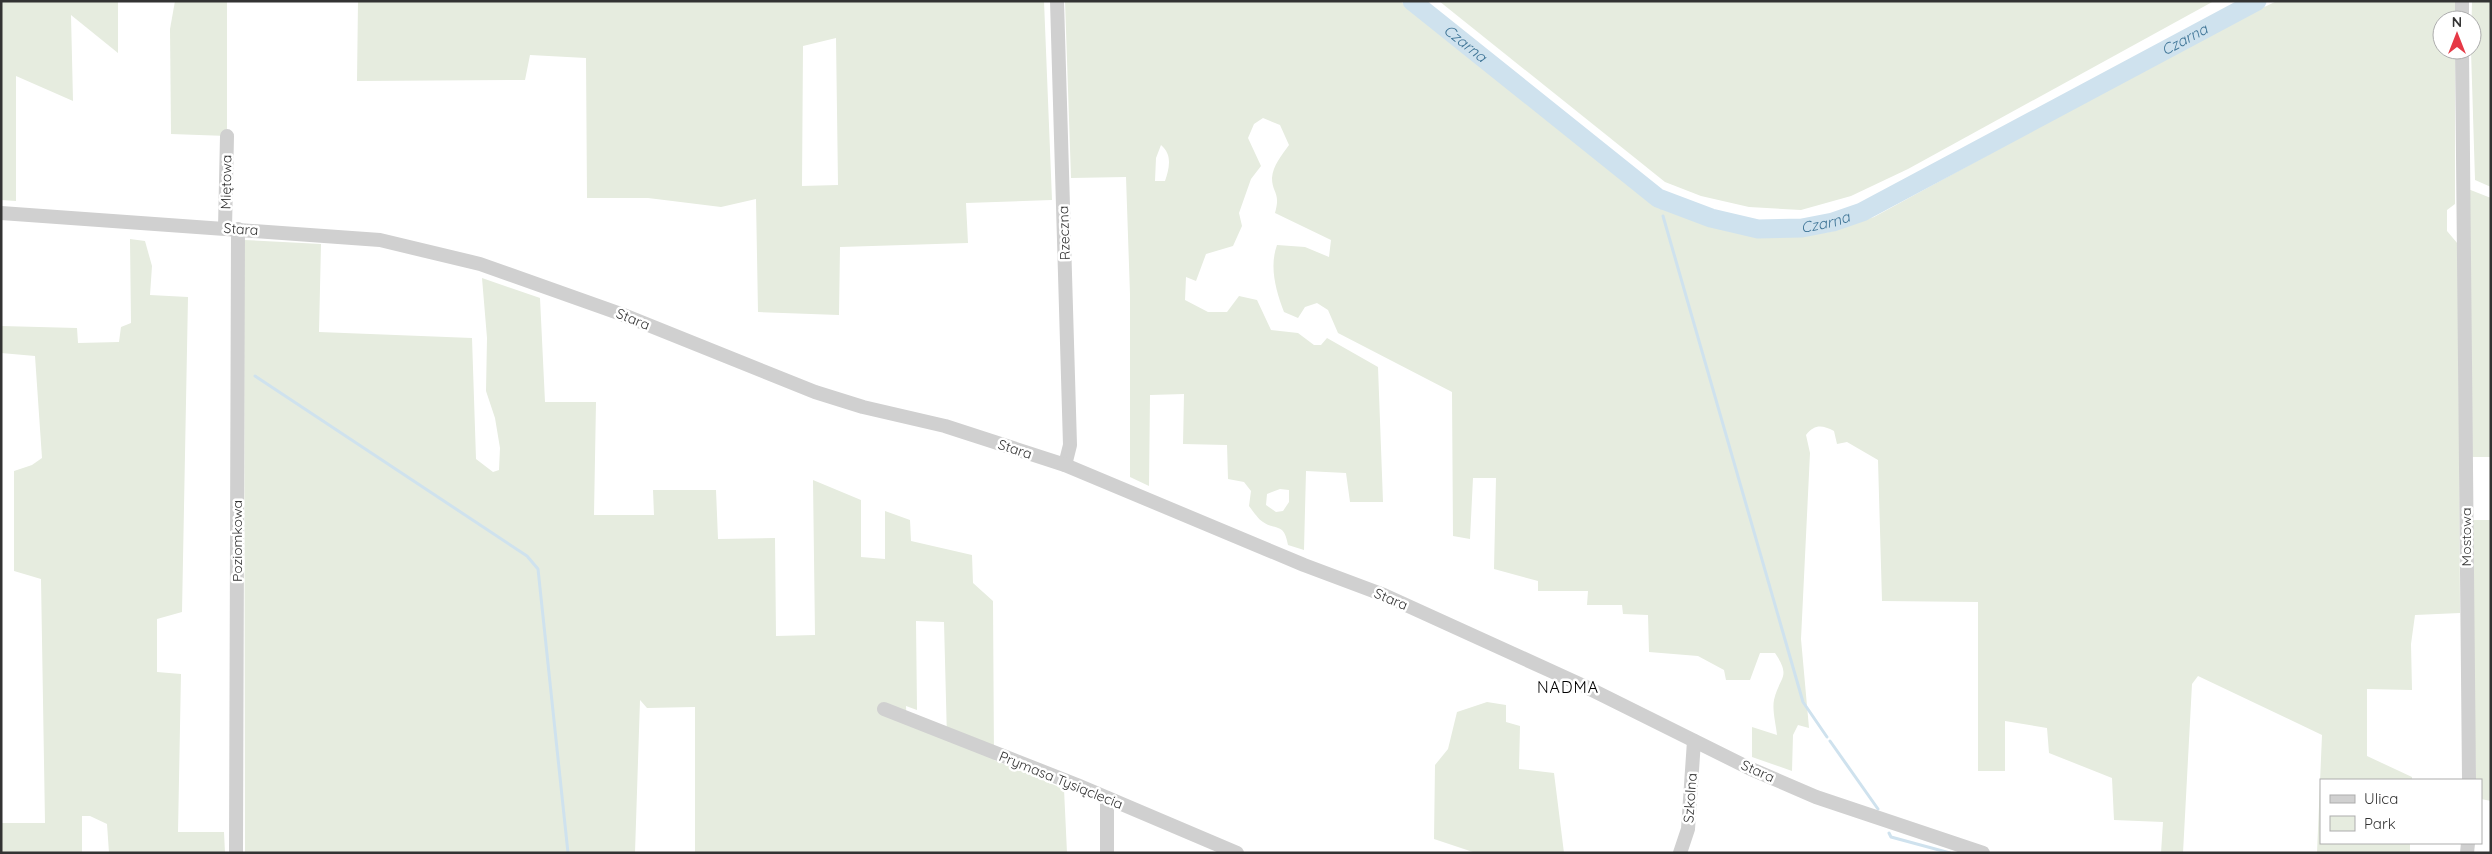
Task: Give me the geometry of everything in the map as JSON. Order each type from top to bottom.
[{"type":"street","name":"Rzeczna","points":[[1057,1],[1070,445],[1065,465]]},
{"type":"street","name":"Mostowa","points":[[2462,60],[2470,779]]},
{"type":"street","name":"Miętowa","points":[[227,136],[232,229]]},
{"type":"street","name":"Stara","points":[[1,213],[380,240],[471,262],[586,301],[816,392],[864,407],[945,426],[1065,465],[1304,565],[1384,595],[1584,686],[1694,742],[1816,797],[1983,853]]},
{"type":"street","name":"Poziomkowa","points":[[232,229],[236,853]]},
{"type":"street","name":"Prymasa Tysiąclecia","points":[[884,709],[1108,798],[1237,853]]},
{"type":"street","name":"Szkolna","points":[[1680,853],[1688,829],[1694,742]]},
{"type":"street","points":[[1107,853],[1108,798]]},
{"type":"green space","points":[[1,1],[118,1],[118,53],[71,15],[73,101],[16,76],[16,201],[1,200]]},
{"type":"green space","points":[[175,1],[227,1],[227,136],[171,134],[170,29]]},
{"type":"green space","points":[[358,1],[1044,1],[1052,200],[966,203],[968,243],[840,247],[839,315],[758,312],[756,199],[721,207],[648,198],[587,198],[586,58],[530,55],[525,80],[357,81]],"holes":[[[836,38],[838,185],[802,186],[803,46]]]},
{"type":"green space","points":[[1065,1],[1400,1],[1588,151],[1667,211],[1732,230],[1782,236],[1830,232],[1874,217],[2226,25],[2277,1],[2455,1],[2455,10],[2432,10],[2432,60],[2455,60],[2455,204],[2447,210],[2447,231],[2458,244],[2460,613],[2415,615],[2411,644],[2412,690],[2367,689],[2367,756],[2412,777],[2412,779],[2320,779],[2322,735],[2198,676],[2192,684],[2183,853],[2161,853],[2163,822],[2114,820],[2112,778],[2049,753],[2047,728],[2005,721],[2005,771],[1978,771],[1978,602],[1882,601],[1878,460],[1847,442],[1837,444],[1834,431],[1822,427],[1812,429],[1806,435],[1810,453],[1801,639],[1809,728],[1798,725],[1793,735],[1792,771],[1752,757],[1752,727],[1777,735],[1774,700],[1783,677],[1783,668],[1775,653],[1760,653],[1750,680],[1726,680],[1724,670],[1698,656],[1649,652],[1648,615],[1623,614],[1622,605],[1587,605],[1588,591],[1538,591],[1538,581],[1494,569],[1496,478],[1473,478],[1470,539],[1453,536],[1452,392],[1338,333],[1328,310],[1317,303],[1305,307],[1298,318],[1284,312],[1278,296],[1274,270],[1277,245],[1305,247],[1329,257],[1331,240],[1275,213],[1277,197],[1272,183],[1273,173],[1278,160],[1289,145],[1280,125],[1263,118],[1254,124],[1248,138],[1261,166],[1251,179],[1239,213],[1242,226],[1233,246],[1206,254],[1196,281],[1186,277],[1185,300],[1208,312],[1227,312],[1239,296],[1257,300],[1271,330],[1298,333],[1314,345],[1321,345],[1327,338],[1378,367],[1383,502],[1350,502],[1346,473],[1306,471],[1304,550],[1288,545],[1282,530],[1261,521],[1249,506],[1251,491],[1244,482],[1228,479],[1227,445],[1183,444],[1184,394],[1150,395],[1149,486],[1130,477],[1130,294],[1126,177],[1071,178]],"holes":[[[1161,145],[1167,153],[1169,167],[1165,181],[1155,181],[1156,158]],[[1280,489],[1289,490],[1289,502],[1283,511],[1276,512],[1266,505],[1267,494]]]},
{"type":"green space","points":[[1439,1],[2214,1],[1908,169],[1851,196],[1801,210],[1749,207],[1701,196],[1665,182]]},
{"type":"green space","points":[[2472,1],[2491,1],[2491,187],[2475,180],[2471,60],[2482,60],[2482,10],[2472,10]]},
{"type":"green space","points":[[2468,189],[2491,198],[2491,457],[2471,457]]},
{"type":"green space","points":[[130,239],[145,241],[152,266],[150,295],[188,297],[182,612],[157,619],[157,672],[181,674],[178,832],[224,832],[225,853],[109,853],[107,824],[90,816],[82,816],[82,853],[1,853],[1,823],[45,823],[41,579],[14,571],[14,471],[32,465],[42,458],[35,356],[1,353],[1,326],[77,328],[78,343],[119,342],[121,327],[131,323]]},
{"type":"green space","points":[[244,240],[321,244],[319,332],[472,338],[476,459],[493,472],[499,470],[500,448],[495,418],[486,391],[487,338],[482,278],[540,298],[545,402],[596,402],[594,515],[654,515],[653,490],[716,490],[718,539],[775,538],[776,636],[815,635],[813,480],[861,500],[861,557],[885,559],[885,511],[910,520],[911,541],[972,555],[973,583],[993,601],[994,760],[1064,789],[1067,853],[695,853],[695,707],[647,708],[640,700],[635,853],[245,853]],"holes":[[[916,621],[944,622],[947,739],[907,724],[906,706],[917,710]]]},
{"type":"green space","points":[[2471,520],[2491,520],[2491,801],[2482,799],[2482,779],[2476,779],[2471,613]]},
{"type":"green space","points":[[1487,702],[1506,705],[1506,722],[1520,726],[1519,769],[1554,773],[1564,853],[1476,853],[1434,839],[1435,765],[1448,749],[1457,712]]},
{"type":"green space","points":[[2320,782],[2320,844],[2410,844],[2410,853],[2317,853]]},
{"type":"waterway","name":"Czarna","points":[[1412,1],[1658,198],[1711,218],[1758,229],[1802,228],[1833,222],[1862,212],[2257,1]]},
{"type":"waterway","points":[[1658,198],[1661,208]]},
{"type":"waterway","points":[[1663,216],[1803,702],[1827,737]]},
{"type":"waterway","points":[[255,376],[527,556],[538,569],[568,853]]},
{"type":"waterway","points":[[1830,741],[1878,809]]},
{"type":"waterway","points":[[1889,833],[1891,837],[1950,853]]},
{"type":"district","name":"NADMA","points":[[1568,687]]}]
